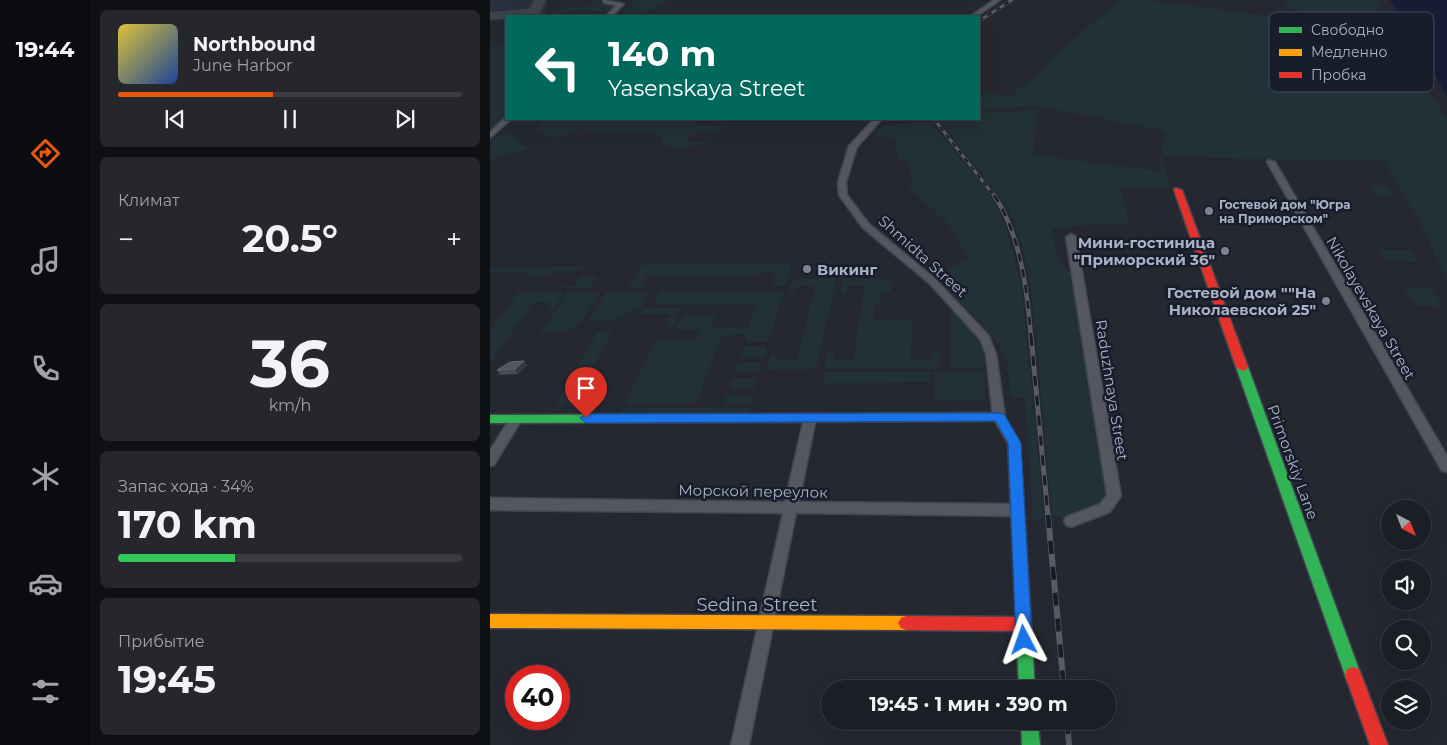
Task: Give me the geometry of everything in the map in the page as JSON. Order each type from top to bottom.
[{"type":"street","points":[[606,0],[606,2],[621,4],[610,15]]},
{"type":"street","points":[[975,15],[997,0]]},
{"type":"street","points":[[490,136],[506,120]]},
{"type":"street","name":"Shmidta Street","points":[[877,120],[854,146],[844,173],[843,195],[866,226],[932,281],[985,338],[991,354],[999,417],[1014,443],[1026,680]]},
{"type":"street","name":"Nikolayevskaya Street","points":[[1271,162],[1447,468]]},
{"type":"street","name":"Primorskiy Lane","points":[[1178,190],[1379,745]]},
{"type":"street","name":"Raduzhnaya Street","points":[[1071,237],[1114,496],[1105,508],[1071,521]]},
{"type":"street","points":[[490,419],[999,417]]},
{"type":"street","points":[[740,745],[810,418]]},
{"type":"street","points":[[490,461],[516,419]]},
{"type":"street","name":"Морской переулок","points":[[490,504],[1017,510]]},
{"type":"street","name":"Sedina Street","points":[[490,621],[1023,624]]},
{"type":"street","points":[[1030,730],[1031,745]]},
{"type":"shaded area","points":[[490,0],[548,0],[545,14],[505,15],[505,17],[490,18]]},
{"type":"shaded area","points":[[601,0],[604,5],[617,6],[604,11],[579,10],[543,15],[570,8],[565,7],[567,6],[576,8],[597,2],[592,1]]},
{"type":"shaded area","points":[[632,0],[667,0],[667,2],[657,8],[630,15],[619,15],[633,3]]},
{"type":"shaded area","points":[[1120,0],[1146,0],[1269,16],[1269,92],[1429,92],[1447,118],[1447,281],[1422,226],[1384,161],[1162,157],[1169,188],[1121,188],[1130,224],[1051,228],[1058,260],[1075,280],[1106,493],[1101,504],[1073,517],[1057,518],[1052,515],[1033,307],[1021,243],[1007,206],[939,120],[980,120],[980,113],[1037,110],[1034,155],[1158,171],[1165,131],[1037,106],[980,110],[980,91],[1011,96],[1048,65],[1045,64]]},
{"type":"shaded area","points":[[1284,0],[1378,0],[1383,12],[1300,12],[1288,6]]},
{"type":"shaded area","points":[[1390,0],[1447,0],[1447,96],[1434,74],[1434,12],[1397,12]]},
{"type":"shaded area","points":[[490,42],[500,43],[495,47],[505,44],[505,117],[494,129],[490,129]]},
{"type":"shaded area","points":[[518,120],[699,120],[690,124],[724,126],[716,133],[692,133],[687,142],[707,142],[703,144],[677,147],[660,143],[663,136],[657,133],[590,133],[583,129],[557,137],[536,131],[542,122],[525,123]]},
{"type":"shaded area","points":[[931,122],[986,190],[1000,213],[1008,234],[1021,283],[1044,516],[1041,520],[1033,521],[1025,398],[1011,398],[1008,365],[998,342],[935,276],[969,259],[946,221],[907,186],[912,184],[908,161],[900,161],[894,137],[870,137],[885,125]]},
{"type":"shaded area","points":[[512,134],[521,144],[529,148],[490,160],[490,143],[498,135]]},
{"type":"shaded area","points":[[1368,185],[1389,186],[1395,197],[1377,197]]},
{"type":"shaded area","points":[[1378,250],[1410,250],[1418,262],[1386,261]]},
{"type":"shaded area","points":[[791,264],[785,286],[772,286],[776,272],[762,272],[760,276],[647,276],[641,287],[628,287],[641,265]]},
{"type":"shaded area","points":[[490,267],[584,267],[581,271],[554,271],[551,275],[528,275],[530,272],[490,272]]},
{"type":"shaded area","points":[[581,277],[597,277],[590,288],[562,288],[564,286],[575,286]]},
{"type":"shaded area","points":[[792,279],[836,279],[816,369],[766,370],[771,355],[776,354],[775,361],[797,361],[815,286],[796,286],[794,293],[789,293]]},
{"type":"shaded area","points":[[843,279],[892,279],[891,292],[882,293],[881,302],[876,302],[873,320],[913,320],[910,361],[932,361],[933,352],[940,352],[939,369],[824,369],[827,353],[834,353],[833,361],[853,360],[865,286],[848,286],[846,294],[840,294]]},
{"type":"shaded area","points":[[1404,288],[1430,288],[1444,307],[1417,306]]},
{"type":"shaded area","points":[[784,291],[768,342],[745,342],[747,334],[722,335],[696,404],[625,404],[655,340],[697,339],[700,330],[676,330],[683,315],[716,315],[711,328],[748,328],[756,305],[653,305],[660,292]]},
{"type":"shaded area","points":[[519,292],[564,292],[554,308],[548,308],[551,302],[534,302],[490,363],[490,331]]},
{"type":"shaded area","points":[[568,292],[600,292],[583,318],[571,329],[563,332],[540,334]]},
{"type":"shaded area","points":[[606,292],[648,292],[641,306],[611,321],[589,321]]},
{"type":"shaded area","points":[[643,308],[682,308],[673,327],[665,327],[671,314],[640,314]]},
{"type":"shaded area","points":[[951,310],[984,344],[985,369],[950,369]]},
{"type":"shaded area","points":[[598,332],[612,332],[572,405],[555,405]]},
{"type":"shaded area","points":[[744,346],[767,346],[764,357],[740,357]]},
{"type":"shaded area","points":[[738,362],[762,362],[759,371],[735,372]]},
{"type":"shaded area","points":[[935,371],[985,371],[986,400],[934,400]]},
{"type":"shaded area","points":[[825,372],[931,372],[931,382],[823,383]]},
{"type":"shaded area","points":[[733,378],[757,378],[754,389],[729,389]]},
{"type":"shaded area","points":[[727,395],[752,395],[750,404],[724,404]]},
{"type":"shaded area","points":[[623,408],[750,408],[748,413],[620,414]]},
{"type":"building","points":[[524,361],[515,369],[497,370],[510,362]]},
{"type":"taxiway","points":[[490,16],[534,13],[540,0]]},
{"type":"railway","points":[[980,20],[1012,0]]},
{"type":"railway","points":[[935,120],[995,197]]},
{"type":"railway","points":[[994,195],[1011,228],[1017,245],[1025,282],[1031,337]]},
{"type":"railway","points":[[1031,336],[1048,516]]},
{"type":"railway","points":[[1048,515],[1063,680]]},
{"type":"railway","points":[[1068,730],[1069,745]]},
{"type":"traffic: fast","points":[[1242,367],[1353,675]]},
{"type":"traffic: fast","points":[[984,417],[999,417],[1014,443],[1027,680]]},
{"type":"traffic: fast","points":[[490,419],[769,418]]},
{"type":"traffic: fast","points":[[1030,730],[1031,745]]},
{"type":"traffic: slow","points":[[769,418],[984,417]]},
{"type":"traffic: slow","points":[[490,621],[906,623]]},
{"type":"traffic: jam","points":[[1178,190],[1242,367]]},
{"type":"traffic: jam","points":[[906,623],[1023,624]]},
{"type":"traffic: jam","points":[[1353,675],[1379,745]]},
{"type":"place","name":"Гостевой дом \"Югра на Приморском\"","points":[[1209,211]]},
{"type":"place","name":"Мини-гостиница \"Приморский 36\"","points":[[1225,251]]},
{"type":"place","name":"Викинг","points":[[807,269]]},
{"type":"place","name":"Гостевой дом \"\"На Николаевской 25\"","points":[[1326,301]]},
{"type":"route","points":[[586,418],[999,417],[1012,436],[1014,443],[1024,640]]}]
